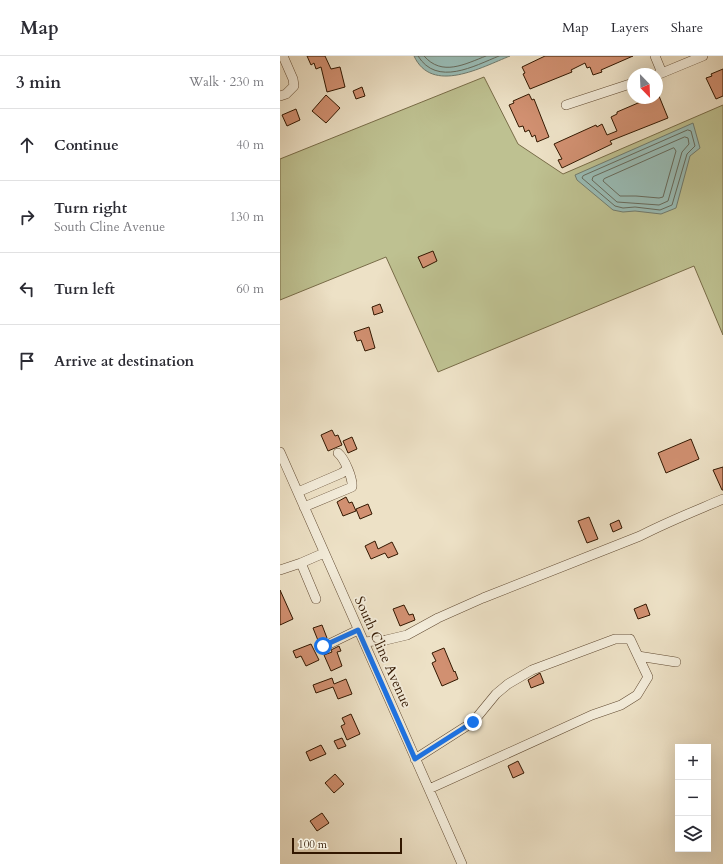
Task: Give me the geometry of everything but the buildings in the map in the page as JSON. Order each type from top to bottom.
[{"type":"street","points":[[280,96],[286,94],[294,86],[293,79],[283,56]]},
{"type":"street","points":[[655,56],[658,68]]},
{"type":"street","points":[[663,73],[703,56]]},
{"type":"street","points":[[566,105],[627,85]]},
{"type":"street","name":"South Cline Avenue","points":[[280,452],[462,864]]},
{"type":"street","points":[[304,507],[352,487],[352,482],[347,469],[342,457],[338,453]]},
{"type":"street","points":[[298,492],[342,473],[347,469]]},
{"type":"street","points":[[364,642],[386,640],[407,635],[438,618],[483,598],[640,536],[723,499]]},
{"type":"street","points":[[280,570],[324,554]]},
{"type":"street","points":[[301,563],[316,599]]},
{"type":"street","points":[[323,646],[358,630]]},
{"type":"street","points":[[415,759],[473,722],[496,694],[508,684],[532,670],[615,639],[630,639],[648,677],[637,695],[621,705],[592,715],[429,789]]},
{"type":"street","points":[[638,656],[676,662]]},
{"type":"green space","points":[[484,77],[518,144],[563,174],[723,105],[723,335],[694,266],[438,372],[386,257],[280,300],[280,159]]},
{"type":"water","points":[[414,56],[510,56],[472,71],[458,75],[445,76],[433,74],[422,68]]},
{"type":"water","points":[[693,123],[700,148],[690,156],[676,208],[661,214],[613,210],[577,180],[575,175]]},
{"type":"route","points":[[323,646],[358,630],[415,759],[473,722]]}]
